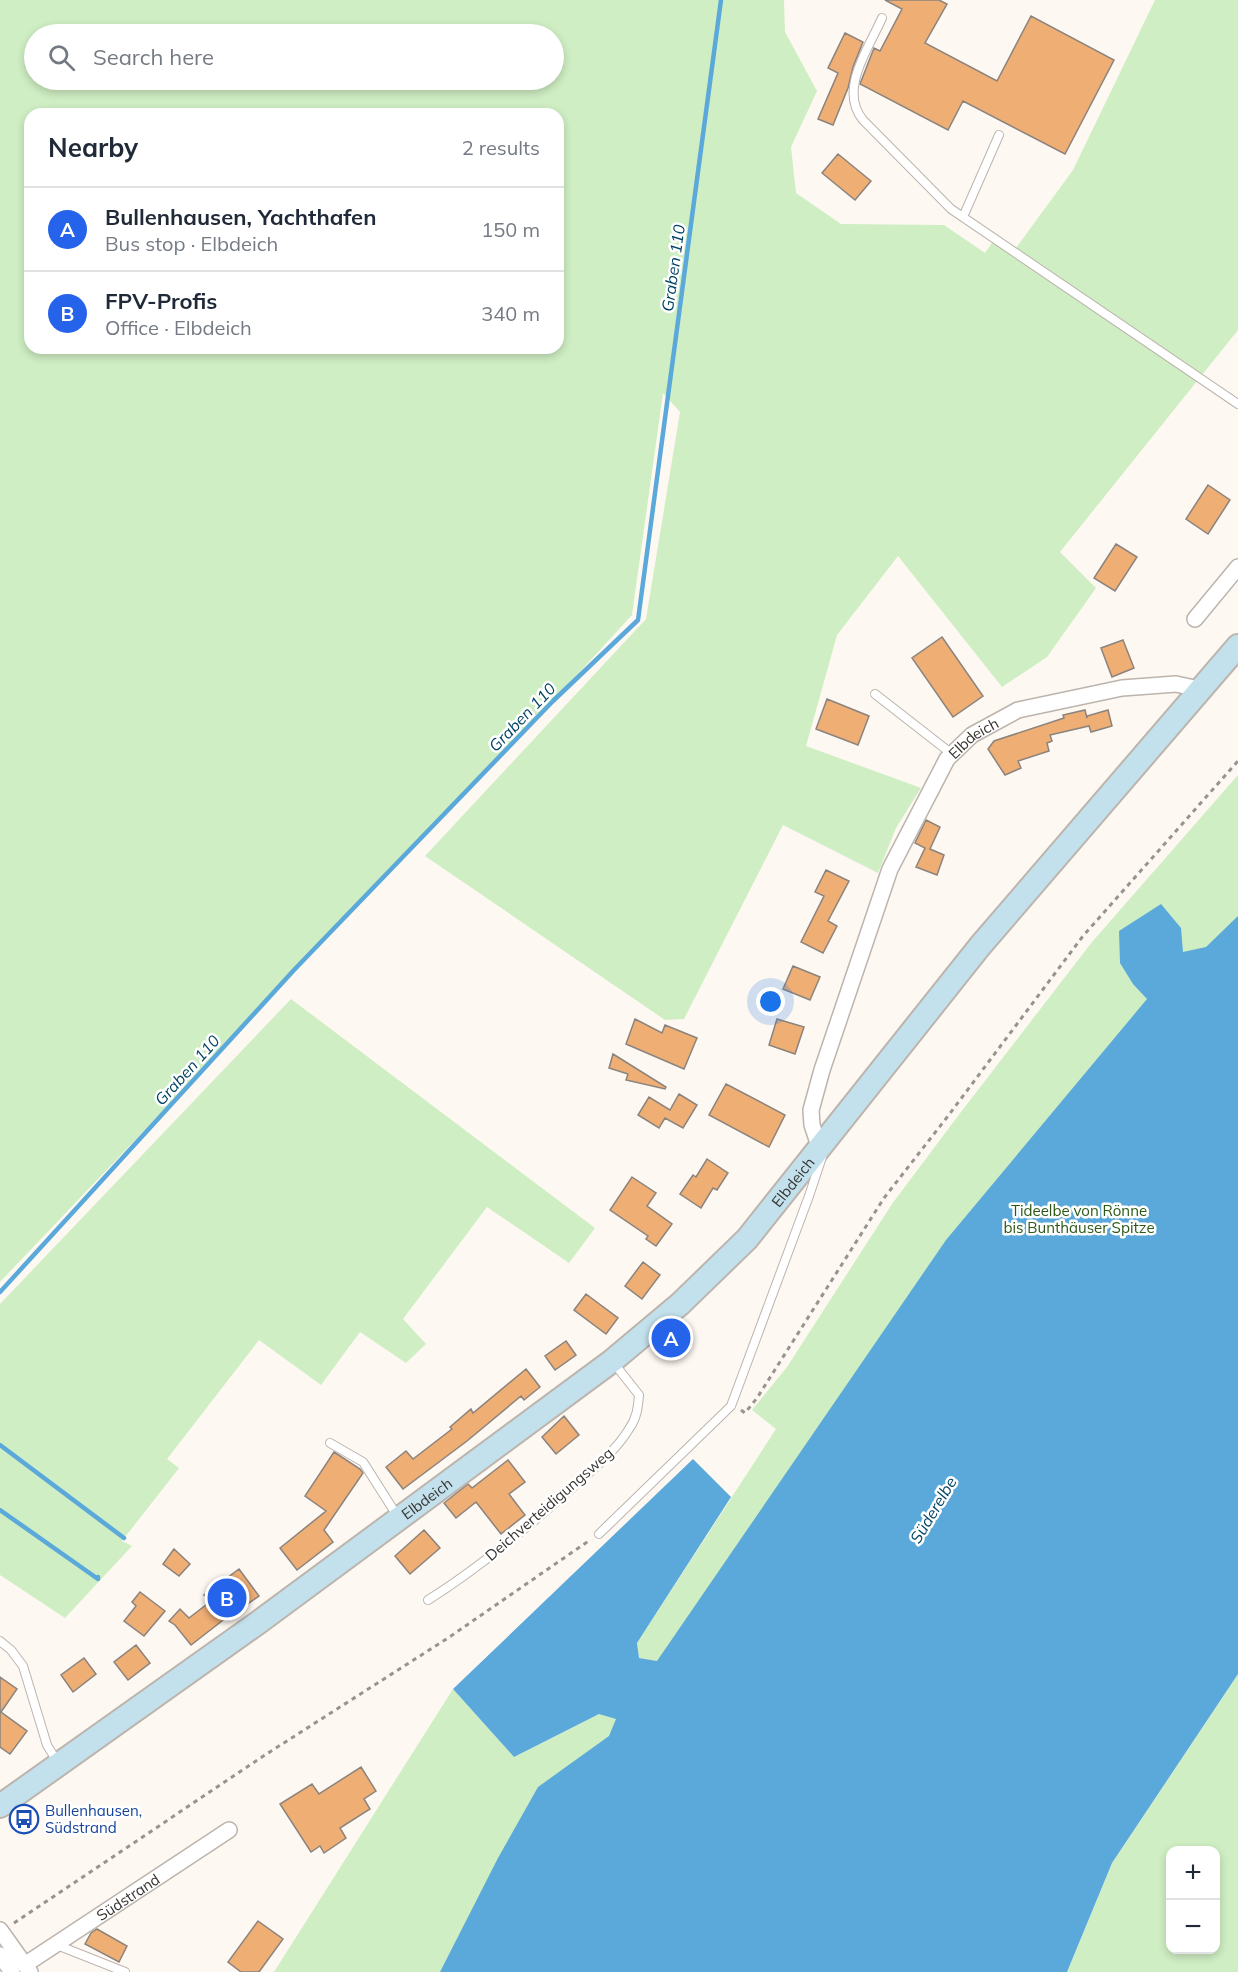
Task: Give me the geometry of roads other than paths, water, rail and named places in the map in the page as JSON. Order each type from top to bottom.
[{"type":"street","points":[[1195,619],[1238,567]]},
{"type":"street","name":"Elbdeich","points":[[0,1806],[259,1622],[612,1360],[680,1304],[747,1239],[980,945],[1238,646]]},
{"type":"street","name":"Elbdeich","points":[[820,1149],[812,1125],[811,1110],[822,1070],[890,869],[947,759],[972,735],[1018,711],[1122,688],[1176,684],[1199,689]]},
{"type":"street","name":"Südstrand","points":[[23,1969],[56,1944],[229,1830]]},
{"type":"street","points":[[1,1930],[23,1969]]},
{"type":"street","points":[[0,1955],[23,1969]]},
{"type":"lane","points":[[882,18],[855,77],[853,91],[856,112],[951,209],[1238,404]]},
{"type":"lane","points":[[963,217],[999,135]]},
{"type":"lane","points":[[875,694],[952,754]]},
{"type":"lane","points":[[599,1534],[731,1406],[817,1174],[821,1162],[820,1149]]},
{"type":"lane","name":"Deichverteidigungsweg","points":[[428,1600],[474,1568],[544,1512],[619,1443],[631,1427],[638,1411],[639,1395],[612,1360]]},
{"type":"lane","points":[[330,1443],[363,1462],[399,1518]]},
{"type":"lane","points":[[0,1641],[11,1650],[23,1666],[47,1745],[59,1764]]},
{"type":"lane","points":[[56,1944],[125,1972]]},
{"type":"water","name":"Tideelbe von Rönne bis Bunthäuser Spitze","points":[[1161,904],[1181,928],[1183,952],[1206,947],[1238,916],[1238,1674],[1112,1863],[1067,1972],[440,1972],[498,1858],[538,1787],[609,1736],[616,1719],[599,1714],[514,1757],[453,1689],[693,1459],[731,1497],[637,1643],[639,1658],[657,1661],[946,1240],[1147,999],[1133,984],[1120,963],[1119,931]]},
{"type":"waterway","name":"Graben 110","points":[[0,1292],[294,970],[553,701],[638,620],[721,0]]},
{"type":"waterway","points":[[0,1445],[124,1538]]},
{"type":"waterway","points":[[0,1510],[98,1579],[98,1577]]},
{"type":"place","name":"Bullenhausen, Yachthafen","points":[[671,1338]]},
{"type":"place","name":"FPV-Profis","points":[[227,1598]]},
{"type":"place","name":"Bullenhausen, Südstrand","points":[[24,1819]]},
{"type":"water label","name":"Süderelbe","points":[[933,1510]]}]
